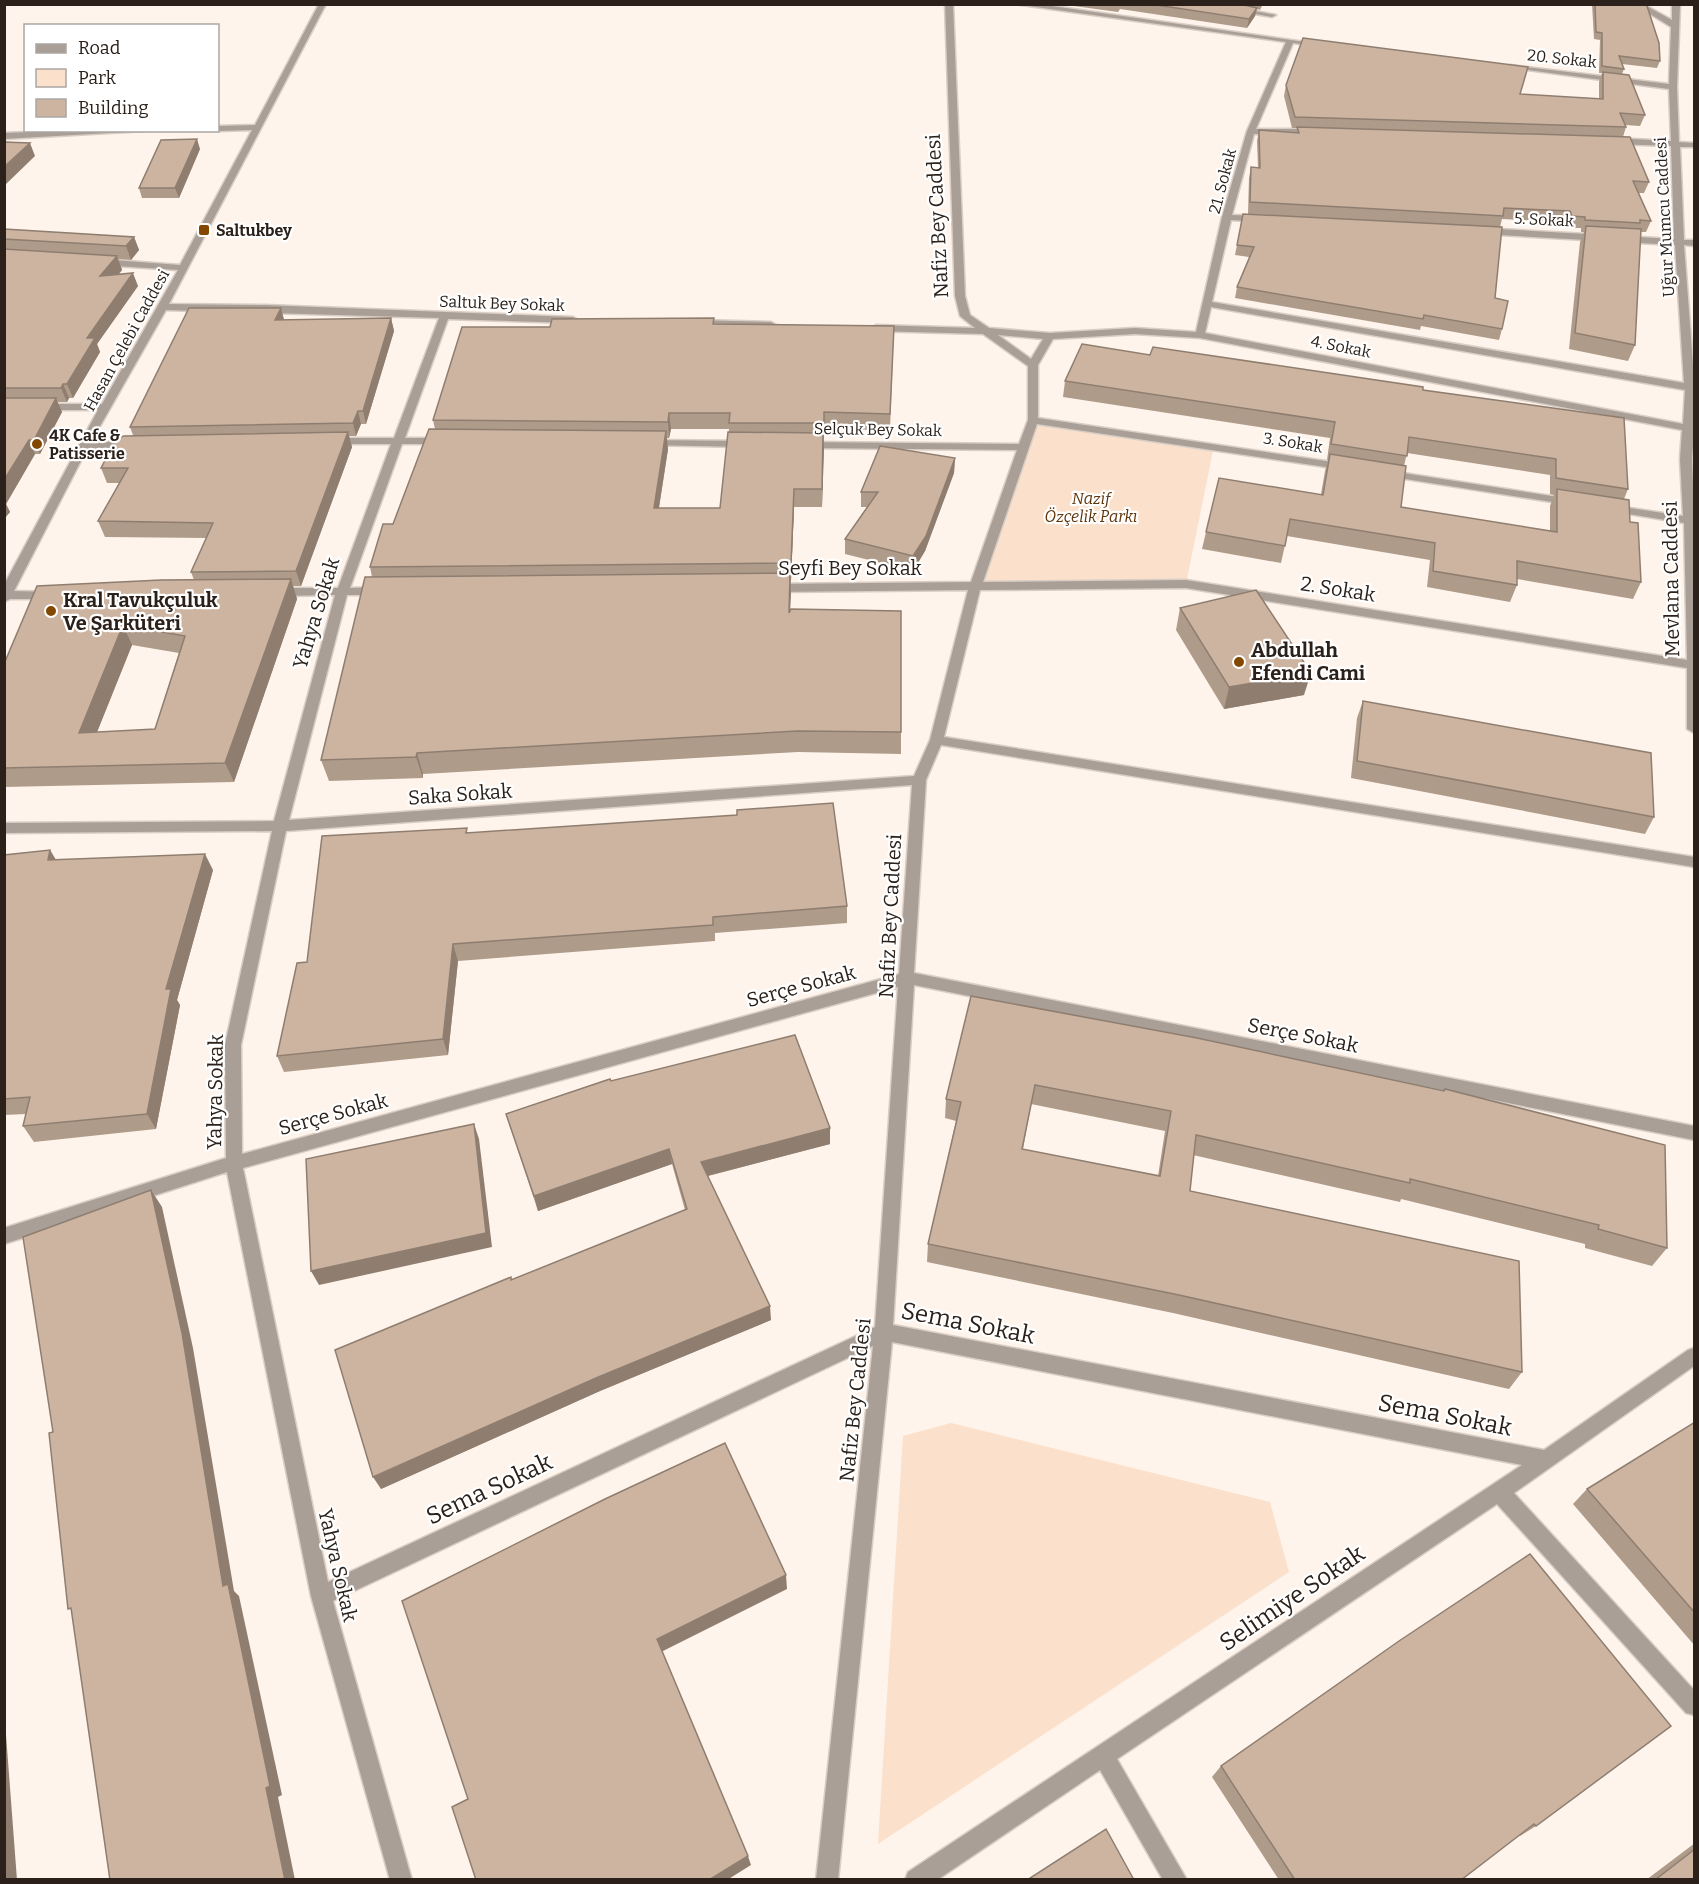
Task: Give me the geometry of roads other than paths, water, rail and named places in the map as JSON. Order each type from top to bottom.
[{"type":"street","name":"Hasan Çelebi Caddesi","points":[[5,597],[83,446],[162,307],[322,4]]},
{"type":"street","name":"Nafiz Bey Caddesi","points":[[827,1880],[884,1332],[919,780],[937,740],[975,587],[1033,420],[1033,365],[965,316],[960,296],[949,4]]},
{"type":"street","points":[[1018,4],[1266,26]]},
{"type":"street","points":[[1201,4],[1266,26],[1290,41],[1336,46]]},
{"type":"street","points":[[1266,26],[1279,4]]},
{"type":"street","points":[[1637,4],[1676,26]]},
{"type":"street","name":"Uğur Mumcu Caddesi","points":[[1676,4],[1673,87],[1679,242],[1692,387],[1692,429]]},
{"type":"street","name":"21. Sokak","points":[[1200,335],[1227,217],[1251,131],[1290,41]]},
{"type":"street","name":"20. Sokak","points":[[1496,66],[1673,87]]},
{"type":"street","points":[[219,128],[256,128]]},
{"type":"street","points":[[1251,131],[1322,132]]},
{"type":"street","points":[[4,136],[106,132]]},
{"type":"street","points":[[1606,141],[1695,145]]},
{"type":"street","points":[[1227,217],[1275,220]]},
{"type":"street","name":"5. Sokak","points":[[1477,231],[1695,243]]},
{"type":"street","points":[[94,262],[183,268]]},
{"type":"street","points":[[1208,304],[1692,387]]},
{"type":"street","name":"Saltuk Bey Sokak","points":[[162,307],[273,308],[444,317],[586,320]]},
{"type":"street","name":"Yahya Sokak","points":[[401,1880],[321,1596],[234,1163],[233,1045],[280,826],[342,591],[444,317]]},
{"type":"street","points":[[681,323],[786,326]]},
{"type":"street","points":[[868,328],[985,331]]},
{"type":"street","name":"4. Sokak","points":[[985,331],[1050,336],[1135,331],[1200,335],[1692,429]]},
{"type":"street","points":[[1033,365],[1050,336]]},
{"type":"street","points":[[4,407],[105,407]]},
{"type":"street","name":"3. Sokak","points":[[1033,420],[1353,468]]},
{"type":"street","name":"Mevlana Caddesi","points":[[1692,429],[1686,459],[1693,566],[1692,664],[1695,729]]},
{"type":"street","points":[[315,442],[457,441]]},
{"type":"street","points":[[634,443],[752,444]]},
{"type":"street","points":[[83,446],[148,444]]},
{"type":"street","name":"Selçuk Bey Sokak","points":[[788,445],[1024,447]]},
{"type":"street","points":[[1376,472],[1690,521]]},
{"type":"street","name":"2. Sokak","points":[[975,587],[1186,584],[1692,664]]},
{"type":"street","name":"Seyfi Bey Sokak","points":[[760,588],[975,587]]},
{"type":"street","points":[[260,592],[390,591]]},
{"type":"street","points":[[5,597],[60,594]]},
{"type":"street","points":[[937,740],[1695,862]]},
{"type":"street","name":"Saka Sokak","points":[[4,828],[280,826],[919,780]]},
{"type":"street","name":"Serçe Sokak","points":[[4,1236],[234,1163],[908,978],[1695,1133]]},
{"type":"street","name":"Sema Sokak","points":[[321,1596],[884,1332],[1546,1460]]},
{"type":"street","name":"Selimiye Sokak","points":[[916,1880],[1546,1460],[1695,1356]]},
{"type":"street","points":[[1499,1491],[1695,1705]]},
{"type":"street","points":[[1103,1755],[1176,1880]]},
{"type":"place","name":"Saltukbey","points":[[204,230]]},
{"type":"place","name":"4K Cafe & Patisserie","points":[[37,444]]},
{"type":"place","name":"Kral Tavukçuluk Ve Şarküteri","points":[[51,611]]},
{"type":"place","name":"Abdullah Efendi Cami","points":[[1239,662]]},
{"type":"park label","name":"Nazif Özçelik Parkı","points":[[1091,507]]}]
